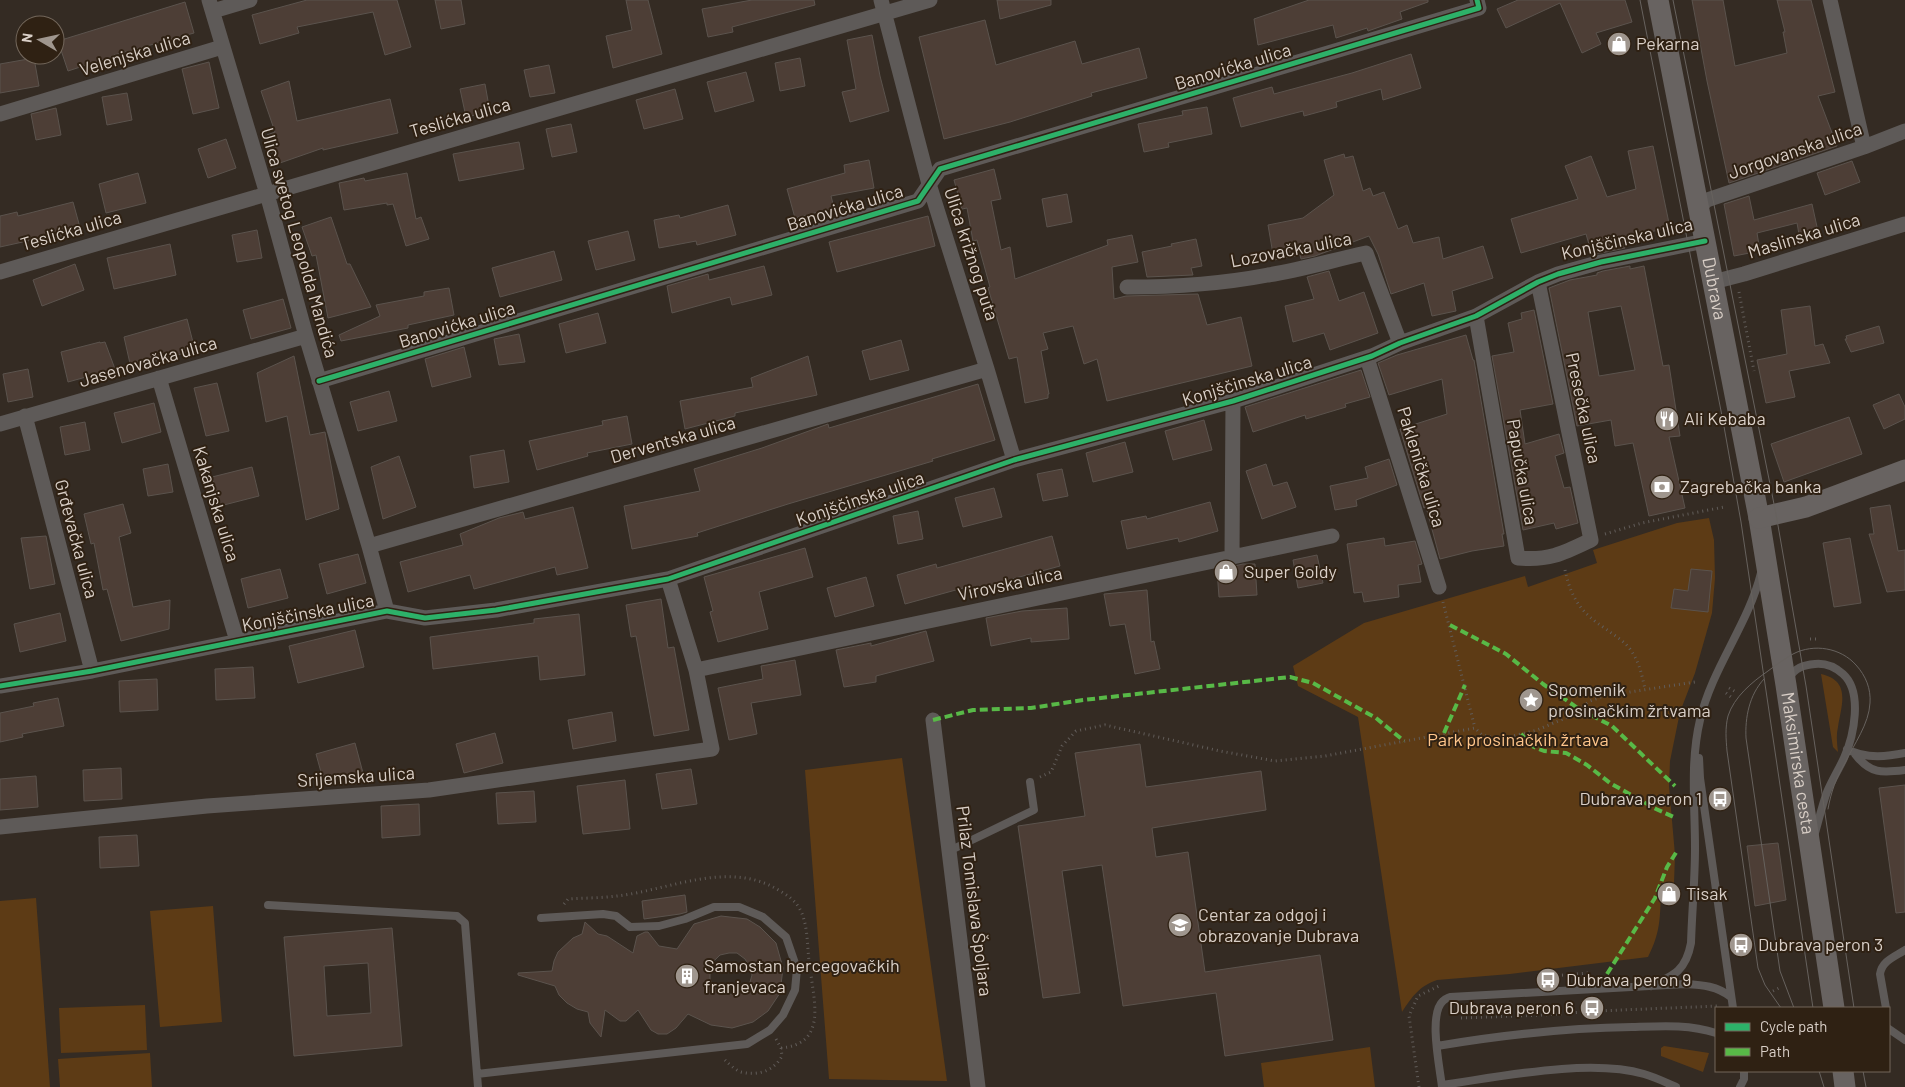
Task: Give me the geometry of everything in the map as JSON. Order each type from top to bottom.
[{"type":"main road","name":"Dubrava","points":[[1658,0],[1759,518]]},
{"type":"main road","points":[[1759,518],[1806,507],[1905,470]]},
{"type":"main road","name":"Maksimirska cesta","points":[[1759,518],[1834,1007]]},
{"type":"main road","points":[[1843,1072],[1845,1087]]},
{"type":"street","points":[[211,6],[250,0]]},
{"type":"street","name":"Teslićka ulica","points":[[0,272],[267,194],[883,6],[930,0]]},
{"type":"street","points":[[1830,0],[1864,147]]},
{"type":"street","name":"Banovićka ulica","points":[[320,380],[918,201],[940,169],[1478,4]]},
{"type":"street","name":"Ulica svetog Leopolda Mandića","points":[[211,6],[387,611]]},
{"type":"street","name":"Ulica križnog puta","points":[[883,6],[929,184],[1014,460]]},
{"type":"street","name":"Velenjska ulica","points":[[0,114],[222,47]]},
{"type":"street","name":"Jorgovanska ulica","points":[[1698,208],[1707,200],[1864,147],[1905,131]]},
{"type":"street","name":"Maslinska ulica","points":[[1713,282],[1905,224]]},
{"type":"street","name":"Konjščinska ulica","points":[[0,686],[92,672],[387,611],[425,618],[496,610],[668,579],[1014,460],[1233,401],[1367,358],[1400,343],[1476,316],[1538,282],[1558,274],[1601,262],[1705,241]]},
{"type":"street","name":"Lozovačka ulica","points":[[1127,287],[1170,287],[1218,283],[1270,275],[1366,254],[1400,343]]},
{"type":"street","name":"Presečka ulica","points":[[1538,282],[1591,540]]},
{"type":"street","name":"Papučka ulica","points":[[1476,316],[1518,558],[1537,560],[1561,555],[1591,540]]},
{"type":"street","name":"Jasenovačka ulica","points":[[0,424],[306,336]]},
{"type":"street","name":"Paklenička ulica","points":[[1367,358],[1439,587]]},
{"type":"street","name":"Derventska ulica","points":[[369,546],[987,369]]},
{"type":"street","name":"Kakanjska ulica","points":[[159,378],[237,641]]},
{"type":"street","points":[[1232,556],[1233,401]]},
{"type":"street","name":"Grđevačka ulica","points":[[25,416],[92,672]]},
{"type":"street","name":"Virovska ulica","points":[[696,670],[1332,536]]},
{"type":"street","points":[[668,579],[696,670]]},
{"type":"street","name":"Srijemska ulica","points":[[0,827],[207,806],[429,790],[712,749],[696,670]]},
{"type":"street","name":"Prilaz Tomislava Špoljara","points":[[933,720],[978,1087]]},
{"type":"lane","points":[[1651,986],[1674,975],[1688,957],[1691,943],[1695,848],[1692,800],[1693,769],[1700,720],[1708,694],[1756,589],[1765,554]]},
{"type":"lane","points":[[1786,685],[1788,678],[1797,669],[1814,664],[1828,665],[1838,670],[1847,678],[1854,692],[1853,725],[1847,749],[1826,796],[1811,850]]},
{"type":"lane","points":[[1697,736],[1700,778],[1732,1007]]},
{"type":"lane","points":[[1847,749],[1855,754],[1867,767],[1879,772],[1905,770]]},
{"type":"lane","points":[[1855,754],[1879,756],[1905,753]]},
{"type":"lane","points":[[949,851],[1034,810],[1030,782]]},
{"type":"lane","points":[[268,905],[432,913],[457,916],[465,923],[478,1087]]},
{"type":"lane","points":[[477,1074],[747,1044],[770,1030],[783,1015],[795,990],[796,968],[786,936],[762,917],[739,907],[714,907],[685,919],[659,926],[630,927],[616,916],[603,914],[541,918]]},
{"type":"lane","points":[[1886,1007],[1880,974],[1881,969],[1883,964],[1905,950]]},
{"type":"lane","points":[[1676,1087],[1643,1074],[1609,1069],[1550,1071],[1442,1086],[1437,1046],[1437,1011],[1442,1001],[1450,997],[1651,986],[1708,985],[1722,990],[1731,997]]},
{"type":"lane","points":[[1437,1046],[1543,1031],[1596,1027],[1688,1026],[1715,1033]]},
{"type":"lane","points":[[1890,1030],[1905,1040]]},
{"type":"lane","points":[[1740,1087],[1744,1079],[1744,1072]]},
{"type":"path","points":[[1738,286],[1754,371]]},
{"type":"path","points":[[1591,540],[1642,523],[1724,507]]},
{"type":"path","points":[[1561,555],[1569,587],[1575,601],[1592,620],[1621,640],[1632,652],[1640,667],[1644,689]]},
{"type":"path","points":[[1439,587],[1475,728],[1482,735],[1501,740],[1553,724],[1568,717],[1597,698],[1695,682]]},
{"type":"path","points":[[1810,639],[1820,639]]},
{"type":"path","points":[[1729,688],[1736,692]]},
{"type":"path","points":[[1726,694],[1731,697]]},
{"type":"path","points":[[1030,782],[1051,772],[1062,746],[1076,731],[1105,725],[1220,751],[1275,761],[1326,756],[1475,728]]},
{"type":"path","points":[[558,917],[568,899],[617,896],[654,890],[689,881],[733,876],[769,884],[790,897],[805,919],[815,1012],[815,1023],[811,1034],[793,1047],[781,1048]]},
{"type":"path","points":[[1554,976],[1588,973]]},
{"type":"path","points":[[1773,991],[1780,987]]},
{"type":"path","points":[[1462,1018],[1544,1016],[1597,1011],[1718,1006]]},
{"type":"path","points":[[711,1048],[740,1072],[762,1073],[772,1068],[782,1056],[781,1048],[770,1030]]},
{"type":"green space","name":"Park prosinačkih žrtava","points":[[1709,518],[1714,540],[1715,578],[1712,613],[1695,673],[1680,712],[1670,761],[1669,786],[1675,855],[1674,883],[1661,883],[1658,930],[1648,957],[1510,974],[1437,980],[1425,985],[1402,1012],[1358,717],[1298,686],[1293,666],[1364,623],[1525,576],[1528,587],[1597,563],[1593,550],[1677,523]]},
{"type":"green space","points":[[1821,674],[1831,677],[1841,688],[1842,703],[1837,733],[1838,752],[1833,747]]},
{"type":"green space","points":[[902,758],[947,1081],[829,1079],[805,770]]},
{"type":"green space","points":[[36,898],[50,1087],[0,1087],[0,901]]},
{"type":"green space","points":[[213,906],[222,1022],[160,1027],[150,911]]},
{"type":"green space","points":[[145,1005],[147,1050],[61,1053],[59,1008]]},
{"type":"green space","points":[[1664,1046],[1709,1053],[1703,1072],[1661,1056],[1661,1048]]},
{"type":"green space","points":[[1370,1047],[1375,1087],[1264,1087],[1261,1063]]},
{"type":"green space","points":[[150,1053],[152,1087],[60,1087],[58,1059]]},
{"type":"building","points":[[307,0],[397,0],[411,47],[385,55],[373,12],[297,27],[299,33],[260,44],[252,15]]},
{"type":"building","points":[[435,0],[461,0],[465,24],[441,29]]},
{"type":"building","points":[[626,0],[648,0],[662,54],[613,68],[606,36],[632,30]]},
{"type":"building","points":[[752,0],[814,0],[815,5],[732,27],[733,32],[708,37],[702,9]]},
{"type":"building","points":[[997,0],[1051,0],[1051,5],[1000,19]]},
{"type":"building","points":[[1309,0],[1428,0],[1428,2],[1400,12],[1402,19],[1368,31],[1367,28],[1336,38],[1333,25],[1258,45],[1254,19]]},
{"type":"building","points":[[1518,0],[1625,0],[1632,22],[1596,33],[1601,44],[1582,53],[1560,3],[1506,28],[1497,9]]},
{"type":"building","points":[[1692,0],[1723,0],[1735,66],[1787,53],[1783,32],[1785,32],[1777,0],[1811,0],[1835,92],[1818,96],[1837,146],[1729,183]]},
{"type":"building","points":[[185,2],[194,33],[114,55],[68,71],[65,62],[65,39]]},
{"type":"building","points":[[985,20],[996,65],[1075,41],[1082,64],[1139,48],[1147,78],[1091,93],[1092,96],[1010,122],[944,139],[919,37]]},
{"type":"building","points":[[872,35],[889,111],[850,122],[842,92],[856,89],[847,40]]},
{"type":"building","points":[[1411,54],[1421,88],[1383,100],[1381,89],[1336,102],[1337,107],[1304,116],[1303,111],[1241,127],[1233,98],[1272,87],[1274,94],[1352,73]]},
{"type":"building","points":[[800,58],[805,86],[780,91],[775,63]]},
{"type":"building","points":[[15,61],[15,65],[35,65],[39,86],[0,93],[0,64]]},
{"type":"building","points":[[209,62],[219,108],[193,114],[182,69]]},
{"type":"building","points":[[549,65],[555,93],[530,97],[524,70]]},
{"type":"building","points":[[746,72],[754,101],[715,112],[707,82]]},
{"type":"building","points":[[289,81],[297,121],[390,99],[398,133],[323,150],[323,148],[277,164],[267,135],[275,132],[261,91]]},
{"type":"building","points":[[485,84],[490,112],[466,117],[460,89]]},
{"type":"building","points":[[675,89],[683,119],[644,129],[636,100]]},
{"type":"building","points":[[127,93],[132,120],[107,125],[102,97]]},
{"type":"building","points":[[1207,107],[1212,134],[1168,143],[1169,147],[1144,152],[1138,124],[1183,115],[1182,111]]},
{"type":"building","points":[[56,108],[61,135],[36,140],[31,114]]},
{"type":"building","points":[[571,124],[577,152],[552,157],[546,129]]},
{"type":"building","points":[[226,139],[236,168],[208,178],[198,149]]},
{"type":"building","points":[[519,142],[524,169],[459,181],[453,154]]},
{"type":"building","points":[[1653,146],[1670,228],[1622,237],[1625,248],[1592,255],[1586,234],[1521,253],[1511,219],[1578,199],[1565,166],[1591,156],[1607,197],[1636,189],[1628,151]]},
{"type":"building","points":[[1344,154],[1345,158],[1353,156],[1363,191],[1370,188],[1373,196],[1384,192],[1398,229],[1407,225],[1413,243],[1439,237],[1443,259],[1483,246],[1493,278],[1452,291],[1456,311],[1432,316],[1424,283],[1391,294],[1378,254],[1369,236],[1315,256],[1301,259],[1300,255],[1274,260],[1268,225],[1303,218],[1334,195],[1324,160]]},
{"type":"building","points":[[869,160],[874,188],[831,196],[834,208],[795,218],[787,189],[845,173],[844,165]]},
{"type":"building","points":[[1852,161],[1860,182],[1825,195],[1817,173]]},
{"type":"building","points":[[994,169],[1001,199],[991,201],[1001,250],[1010,247],[1015,279],[1108,245],[1107,240],[1132,235],[1138,262],[1112,267],[1114,299],[1126,296],[1198,294],[1207,325],[1241,317],[1252,366],[1107,401],[1097,359],[1084,364],[1073,326],[1043,333],[1048,349],[1041,351],[1049,394],[1048,398],[1025,403],[1017,357],[1009,359],[988,288],[990,287],[977,240],[973,241],[967,208],[962,209],[954,180]]},
{"type":"building","points":[[138,173],[146,203],[106,213],[99,184]]},
{"type":"building","points":[[407,173],[416,219],[421,217],[429,239],[406,246],[393,204],[387,205],[387,203],[344,210],[339,183],[364,178],[365,181]]},
{"type":"building","points":[[1067,194],[1072,222],[1047,227],[1042,199]]},
{"type":"building","points":[[1749,196],[1754,220],[1812,204],[1819,236],[1800,240],[1797,223],[1757,233],[1760,251],[1734,256],[1724,204]]},
{"type":"building","points":[[73,202],[81,231],[42,241],[41,238],[0,247],[0,216],[17,212],[18,216]]},
{"type":"building","points":[[728,205],[736,235],[697,245],[696,241],[659,248],[654,220],[679,215],[680,218]]},
{"type":"building","points":[[928,216],[935,246],[837,272],[829,242]]},
{"type":"building","points":[[331,217],[347,264],[350,264],[371,307],[328,318],[316,255],[312,256],[302,227]]},
{"type":"building","points":[[257,230],[262,258],[237,262],[232,235]]},
{"type":"building","points":[[628,231],[635,260],[596,270],[588,241]]},
{"type":"building","points":[[1196,239],[1202,266],[1191,268],[1193,275],[1147,277],[1142,252]]},
{"type":"building","points":[[170,244],[176,275],[114,289],[107,258]]},
{"type":"building","points":[[554,251],[562,280],[500,297],[492,268]]},
{"type":"building","points":[[75,264],[84,290],[42,306],[33,280]]},
{"type":"building","points":[[764,266],[772,295],[732,305],[730,297],[672,313],[667,286],[708,274],[709,280]]},
{"type":"building","points":[[1630,266],[1630,269],[1644,266],[1663,366],[1669,365],[1680,436],[1669,437],[1685,508],[1649,516],[1633,443],[1615,446],[1611,420],[1577,426],[1549,288],[1570,280],[1597,275],[1597,273]],"holes":[[[1621,306],[1635,370],[1599,376],[1588,312]]]},
{"type":"building","points":[[1329,271],[1339,301],[1364,292],[1378,333],[1330,350],[1324,333],[1293,342],[1285,306],[1314,299],[1307,277]]},
{"type":"building","points":[[449,288],[454,315],[408,325],[408,328],[341,341],[339,335],[380,316],[376,305],[424,296],[424,292]]},
{"type":"building","points":[[283,299],[291,328],[251,339],[243,310]]},
{"type":"building","points":[[1810,306],[1815,346],[1823,344],[1830,363],[1789,371],[1795,397],[1766,403],[1757,360],[1787,354],[1781,310]]},
{"type":"building","points":[[1534,310],[1553,404],[1520,410],[1525,444],[1559,434],[1564,453],[1555,456],[1564,488],[1570,487],[1578,523],[1556,529],[1554,523],[1523,530],[1492,356],[1514,352],[1508,323],[1522,319],[1521,313]]},
{"type":"building","points":[[598,313],[606,343],[566,353],[559,324]]},
{"type":"building","points":[[187,319],[195,350],[131,368],[124,337]]},
{"type":"building","points":[[1879,326],[1884,343],[1851,352],[1845,339],[1847,339],[1846,336]]},
{"type":"building","points":[[519,334],[525,362],[499,365],[494,339]]},
{"type":"building","points":[[1466,335],[1474,360],[1504,534],[1502,534],[1504,546],[1440,559],[1426,507],[1424,508],[1400,429],[1447,414],[1442,379],[1389,395],[1378,363],[1397,355]]},
{"type":"building","points":[[901,340],[909,370],[870,380],[862,351]]},
{"type":"building","points":[[105,342],[115,369],[68,382],[61,352]]},
{"type":"building","points":[[464,347],[471,377],[432,387],[425,359]]},
{"type":"building","points":[[294,356],[310,435],[325,432],[339,509],[306,520],[287,416],[266,422],[257,373]]},
{"type":"building","points":[[808,356],[817,395],[735,413],[735,416],[685,429],[680,401],[753,387],[751,378]]},
{"type":"building","points":[[28,369],[33,397],[8,402],[3,374]]},
{"type":"building","points":[[1361,370],[1370,397],[1345,404],[1346,407],[1306,419],[1305,415],[1253,432],[1245,407]]},
{"type":"building","points":[[217,383],[229,431],[206,436],[194,388]]},
{"type":"building","points":[[978,384],[995,440],[932,459],[933,461],[697,533],[698,536],[632,549],[624,506],[700,491],[694,469],[762,448],[828,424],[829,428]]},
{"type":"building","points":[[389,391],[397,421],[358,431],[350,402]]},
{"type":"building","points":[[1899,394],[1905,407],[1905,419],[1884,429],[1873,405]]},
{"type":"building","points":[[154,403],[161,432],[122,443],[114,413]]},
{"type":"building","points":[[627,416],[632,444],[587,453],[588,456],[537,470],[529,441],[603,425],[602,421]]},
{"type":"building","points":[[1849,417],[1862,454],[1784,482],[1771,444]]},
{"type":"building","points":[[1204,420],[1212,450],[1173,460],[1165,431]]},
{"type":"building","points":[[85,422],[90,450],[65,455],[60,427]]},
{"type":"building","points":[[1125,442],[1133,472],[1093,482],[1086,453]]},
{"type":"building","points":[[504,450],[509,482],[474,488],[470,456]]},
{"type":"building","points":[[399,456],[416,507],[383,519],[371,467]]},
{"type":"building","points":[[1389,459],[1397,485],[1356,500],[1357,506],[1335,510],[1330,486],[1368,478],[1365,467]]},
{"type":"building","points":[[168,464],[173,492],[148,496],[143,469]]},
{"type":"building","points":[[1266,464],[1273,486],[1287,482],[1296,507],[1262,519],[1246,471]]},
{"type":"building","points":[[252,467],[259,496],[220,506],[212,477]]},
{"type":"building","points":[[1062,469],[1068,496],[1043,501],[1037,474]]},
{"type":"building","points":[[994,488],[1002,517],[963,527],[955,498]]},
{"type":"building","points":[[1210,502],[1218,531],[1179,542],[1178,538],[1127,549],[1121,521],[1146,516],[1147,519]]},
{"type":"building","points":[[123,504],[131,533],[119,537],[133,607],[170,600],[169,629],[121,641],[107,589],[103,590],[94,543],[91,544],[84,514]]},
{"type":"building","points":[[1890,505],[1898,551],[1905,550],[1905,590],[1887,592],[1869,534],[1874,534],[1870,508]]},
{"type":"building","points":[[573,507],[588,568],[557,575],[555,567],[474,589],[470,575],[408,592],[400,562],[463,545],[460,534],[499,518],[523,512],[525,519]]},
{"type":"building","points":[[918,511],[923,539],[898,544],[893,516]]},
{"type":"building","points":[[46,536],[55,584],[30,589],[21,538]]},
{"type":"building","points":[[1052,536],[1060,566],[964,592],[963,588],[905,604],[897,575],[936,564],[937,568]]},
{"type":"building","points":[[1384,538],[1385,546],[1415,541],[1422,564],[1418,565],[1421,582],[1398,585],[1399,597],[1364,602],[1362,592],[1354,593],[1347,544]]},
{"type":"building","points":[[1850,538],[1861,603],[1834,607],[1823,543]]},
{"type":"building","points":[[805,548],[813,577],[759,592],[768,629],[718,642],[710,612],[713,611],[704,577]]},
{"type":"building","points":[[358,554],[366,583],[327,594],[319,564]]},
{"type":"building","points":[[1317,555],[1323,583],[1298,588],[1293,560]]},
{"type":"building","points":[[1243,564],[1255,564],[1257,595],[1219,597],[1217,570]]},
{"type":"building","points":[[280,569],[288,598],[248,608],[241,579]]},
{"type":"building","points":[[1691,569],[1712,571],[1708,612],[1671,608],[1674,589],[1688,591]]},
{"type":"building","points":[[866,577],[874,606],[835,617],[827,588]]},
{"type":"building","points":[[1147,590],[1151,642],[1154,641],[1160,669],[1135,674],[1125,624],[1110,626],[1104,594]]},
{"type":"building","points":[[661,599],[668,648],[674,647],[689,730],[654,736],[636,636],[631,637],[626,605]]},
{"type":"building","points":[[1067,608],[1069,639],[1031,642],[1031,638],[991,646],[986,618],[1022,611]]},
{"type":"building","points":[[60,613],[66,641],[20,652],[14,624]]},
{"type":"building","points":[[579,614],[585,675],[540,680],[538,656],[433,669],[430,637],[534,623],[534,619]]},
{"type":"building","points":[[355,630],[364,667],[298,683],[289,646]]},
{"type":"building","points":[[926,631],[934,661],[876,676],[876,682],[844,687],[836,650],[871,643],[871,646]]},
{"type":"building","points":[[795,660],[801,695],[751,703],[757,734],[729,740],[718,688],[763,679],[761,666]]},
{"type":"building","points":[[253,667],[255,698],[216,700],[215,669]]},
{"type":"building","points":[[157,679],[158,710],[120,712],[119,681]]},
{"type":"building","points":[[58,698],[64,726],[22,734],[23,737],[0,742],[0,713],[34,706],[33,703]]},
{"type":"building","points":[[612,712],[616,741],[573,749],[568,720]]},
{"type":"building","points":[[495,733],[503,763],[464,773],[456,744]]},
{"type":"building","points":[[355,743],[363,773],[324,783],[316,754]]},
{"type":"building","points":[[1140,744],[1146,787],[1261,771],[1266,810],[1152,828],[1156,857],[1188,852],[1205,972],[1320,955],[1333,1040],[1225,1056],[1216,993],[1123,1006],[1102,865],[1062,871],[1080,993],[1043,998],[1018,826],[1085,816],[1075,753]]},
{"type":"building","points":[[121,768],[122,799],[84,801],[83,770]]},
{"type":"building","points":[[691,769],[697,804],[662,809],[656,774]]},
{"type":"building","points":[[36,776],[38,807],[0,810],[0,779]]},
{"type":"building","points":[[625,780],[630,829],[583,834],[577,786]]},
{"type":"building","points":[[1905,785],[1905,912],[1896,913],[1879,788]]},
{"type":"building","points":[[534,791],[536,822],[498,824],[496,793]]},
{"type":"building","points":[[419,804],[420,835],[382,838],[381,806]]},
{"type":"building","points":[[137,835],[139,866],[100,868],[99,837]]},
{"type":"building","points":[[1778,843],[1786,900],[1755,906],[1747,846]]},
{"type":"building","points":[[685,895],[687,912],[644,919],[642,901]]},
{"type":"building","points":[[721,916],[747,919],[760,927],[776,943],[783,968],[780,993],[768,1011],[753,1022],[732,1028],[711,1025],[688,1014],[676,1028],[667,1034],[658,1034],[651,1030],[638,1010],[626,1021],[620,1021],[605,1010],[601,1037],[590,1023],[588,1012],[577,1009],[567,1003],[559,995],[555,986],[518,975],[518,973],[552,971],[558,952],[573,938],[582,934],[585,922],[598,934],[607,936],[633,953],[637,936],[645,932],[648,932],[659,946],[677,949],[694,924]],"holes":[[[737,953],[745,959],[752,975],[750,982],[744,990],[734,994],[726,994],[714,987],[710,979],[710,971],[713,962],[720,955]]]},
{"type":"building","points":[[392,928],[402,1046],[294,1056],[284,937]],"holes":[[[368,963],[371,1013],[327,1016],[324,966]]]},
{"type":"tram line","points":[[1640,0],[1723,421],[1741,522],[1813,1007]]},
{"type":"tram line","points":[[1673,0],[1776,514],[1806,686],[1854,1007]]},
{"type":"tram line","points":[[1780,1007],[1765,985],[1758,968],[1727,751],[1726,725],[1735,702],[1750,685],[1790,656],[1801,651],[1818,648],[1835,651],[1850,659],[1863,674],[1870,693],[1867,719],[1836,780],[1828,809]]},
{"type":"tram line","points":[[1764,679],[1751,699],[1746,723],[1746,738],[1780,971],[1794,1007]]},
{"type":"tram line","points":[[1819,1072],[1824,1087]]},
{"type":"tram line","points":[[1863,1072],[1866,1087]]},
{"type":"marked path","points":[[1450,625],[1506,654],[1543,684],[1579,709],[1612,726],[1675,786]]},
{"type":"marked path","points":[[933,720],[973,710],[1031,708],[1083,700],[1290,677],[1313,683],[1376,718],[1404,741]]},
{"type":"marked path","points":[[1444,733],[1465,685]]},
{"type":"marked path","points":[[1521,734],[1534,747],[1544,751],[1566,753],[1587,765],[1610,783],[1676,818]]},
{"type":"marked path","points":[[1607,974],[1655,898],[1667,867],[1677,851]]},
{"type":"cycle path","points":[[319,381],[918,201],[940,169],[1479,8],[1477,0]]},
{"type":"cycle path","points":[[0,686],[92,671],[387,611],[425,618],[496,610],[668,579],[1014,460],[1233,401],[1372,356],[1400,343],[1476,316],[1538,282],[1558,274],[1601,262],[1705,241]]},
{"type":"place","name":"Pekarna","points":[[1619,44]]},
{"type":"place","name":"Ali Kebaba","points":[[1667,419]]},
{"type":"place","name":"Zagrebačka banka","points":[[1662,487]]},
{"type":"place","name":"Super Goldy","points":[[1226,572]]},
{"type":"place","name":"Spomenik prosinačkim žrtvama","points":[[1531,700]]},
{"type":"place","name":"Dubrava peron 1","points":[[1720,799]]},
{"type":"place","name":"Tisak","points":[[1669,894]]},
{"type":"place","name":"Centar za odgoj i obrazovanje Dubrava","points":[[1180,925]]},
{"type":"place","name":"Dubrava peron 3","points":[[1741,945]]},
{"type":"place","name":"Samostan hercegovačkih franjevaca","points":[[687,976]]},
{"type":"place","name":"Dubrava peron 9","points":[[1548,980]]},
{"type":"place","name":"Dubrava peron 6","points":[[1592,1008]]}]
